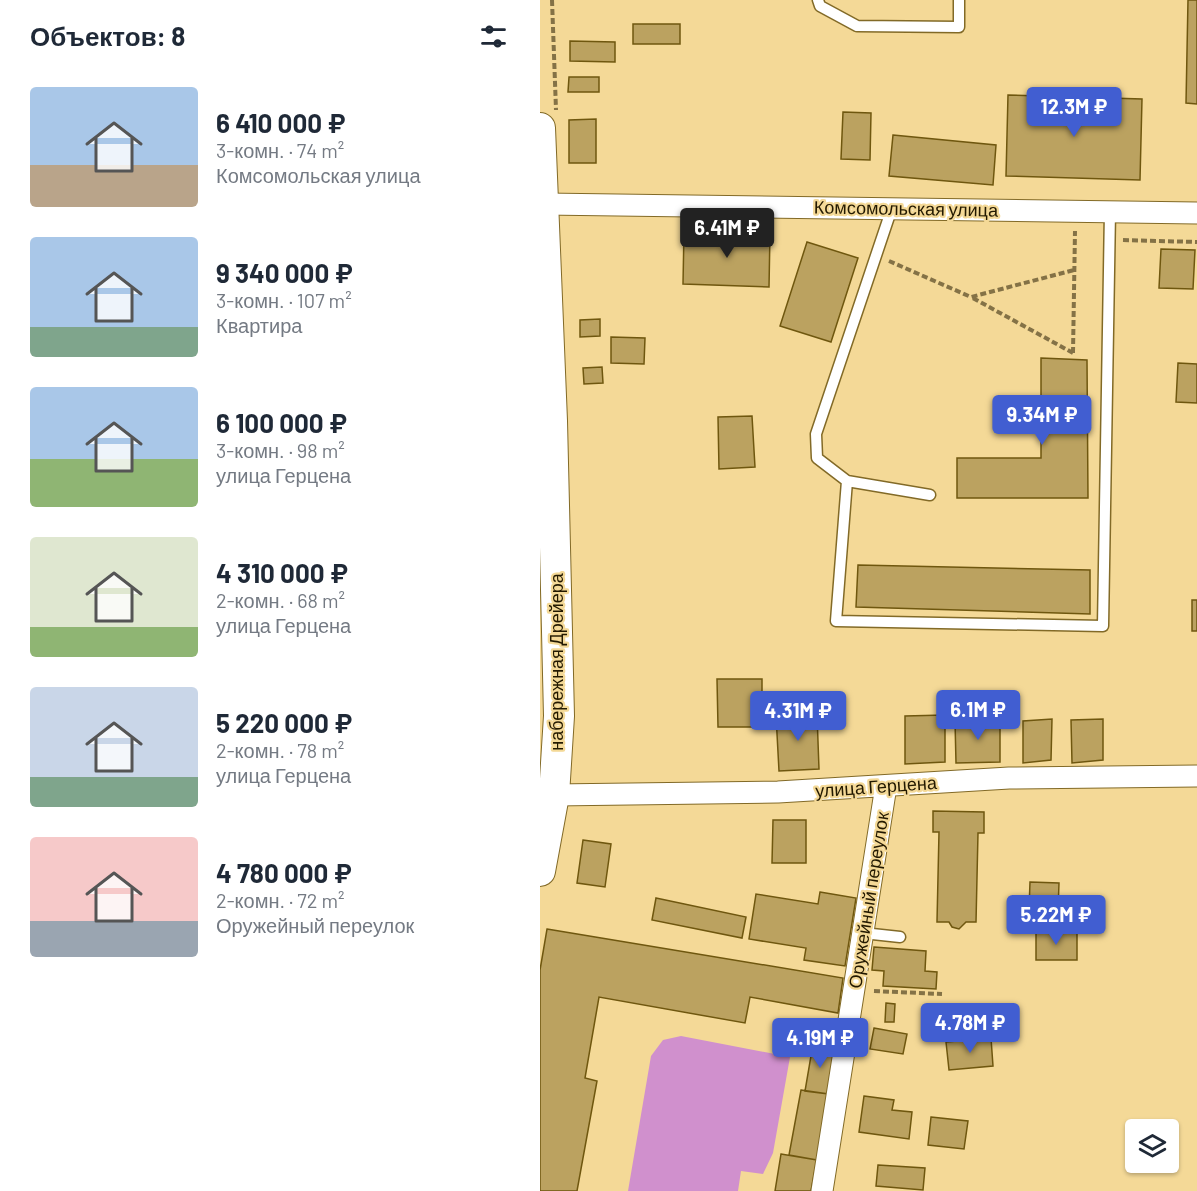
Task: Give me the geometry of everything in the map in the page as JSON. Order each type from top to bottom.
[{"type":"main road","name":"набережная Дрейера","points":[[540,871],[554,795],[559,716],[544,204],[548,124]]},
{"type":"street","name":"Комсомольская улица","points":[[544,204],[1197,213]]},
{"type":"street","name":"улица Герцена","points":[[554,795],[778,792],[1009,778],[1197,776]]},
{"type":"street","name":"Оружейный переулок","points":[[822,1191],[886,786]]},
{"type":"lane","points":[[818,0],[820,6],[857,26],[959,27],[959,0]]},
{"type":"lane","points":[[892,208],[816,434],[817,458],[847,481],[930,495]]},
{"type":"lane","points":[[847,481],[837,621],[1103,626],[1110,211]]},
{"type":"lane","points":[[863,933],[900,937]]},
{"type":"path","points":[[548,124],[552,0]]},
{"type":"path","points":[[876,256],[970,297],[1073,353],[1076,211]]},
{"type":"path","points":[[1110,239],[1197,242]]},
{"type":"path","points":[[970,297],[1074,270]]},
{"type":"path","points":[[854,989],[942,994]]},
{"type":"shaded area","points":[[681,1036],[790,1057],[773,1153],[763,1174],[741,1171],[738,1191],[628,1191],[651,1056],[663,1040]]},
{"type":"building","points":[[1188,0],[1197,0],[1197,104],[1186,103]]},
{"type":"building","points":[[633,24],[680,24],[680,44],[633,44]]},
{"type":"building","points":[[570,41],[615,42],[615,62],[570,61]]},
{"type":"building","points":[[569,77],[599,77],[599,92],[568,92]]},
{"type":"building","points":[[1008,95],[1142,99],[1140,180],[1006,176]]},
{"type":"building","points":[[843,112],[871,113],[870,160],[841,159]]},
{"type":"building","points":[[596,119],[596,163],[569,163],[569,120]]},
{"type":"building","points":[[893,135],[996,145],[993,185],[889,176]]},
{"type":"building","points":[[684,231],[770,233],[769,287],[683,284]]},
{"type":"building","points":[[807,242],[858,258],[831,342],[780,326]]},
{"type":"building","points":[[1161,249],[1195,250],[1193,289],[1159,288]]},
{"type":"building","points":[[600,319],[600,336],[580,337],[580,320]]},
{"type":"building","points":[[611,337],[645,338],[644,364],[611,363]]},
{"type":"building","points":[[1041,358],[1087,360],[1088,498],[957,498],[957,458],[1041,458]]},
{"type":"building","points":[[1178,363],[1197,364],[1197,403],[1176,402]]},
{"type":"building","points":[[602,367],[603,383],[584,384],[583,368]]},
{"type":"building","points":[[752,416],[755,467],[719,469],[718,417]]},
{"type":"building","points":[[858,565],[1090,570],[1090,614],[856,607]]},
{"type":"building","points":[[1192,600],[1197,600],[1197,631],[1192,631]]},
{"type":"building","points":[[717,679],[762,679],[762,727],[718,727]]},
{"type":"building","points":[[817,714],[819,769],[779,771],[776,715]]},
{"type":"building","points":[[945,715],[945,762],[905,764],[905,716]]},
{"type":"building","points":[[1052,719],[1051,760],[1023,763],[1023,721]]},
{"type":"building","points":[[1103,719],[1103,760],[1072,763],[1071,720]]},
{"type":"building","points":[[1000,720],[1000,762],[956,763],[955,721]]},
{"type":"building","points":[[933,811],[984,812],[984,833],[978,833],[976,922],[966,922],[959,929],[952,927],[949,922],[937,922],[939,832],[933,832]]},
{"type":"building","points":[[773,820],[806,820],[806,863],[772,863]]},
{"type":"building","points":[[583,840],[611,844],[605,887],[577,883]]},
{"type":"building","points":[[1030,882],[1059,883],[1058,911],[1029,910]]},
{"type":"building","points":[[820,892],[856,898],[845,966],[804,960],[806,948],[749,939],[756,894],[818,904]]},
{"type":"building","points":[[656,898],[746,917],[742,938],[652,920]]},
{"type":"building","points":[[547,929],[843,978],[838,1013],[750,997],[745,1023],[599,997],[585,1078],[597,1081],[577,1191],[540,1191],[540,970]]},
{"type":"building","points":[[1036,933],[1077,933],[1077,960],[1036,960]]},
{"type":"building","points":[[874,947],[926,951],[925,971],[937,972],[936,989],[883,986],[884,971],[872,970]]},
{"type":"building","points":[[886,1003],[895,1004],[894,1022],[885,1022]]},
{"type":"building","points":[[874,1028],[907,1034],[903,1054],[870,1049]]},
{"type":"building","points":[[991,1038],[993,1066],[949,1070],[946,1042]]},
{"type":"building","points":[[813,1044],[836,1048],[828,1094],[805,1091]]},
{"type":"building","points":[[801,1090],[828,1094],[817,1160],[789,1155]]},
{"type":"building","points":[[864,1096],[894,1100],[892,1110],[912,1112],[909,1139],[859,1132]]},
{"type":"building","points":[[931,1117],[968,1121],[964,1149],[928,1145]]},
{"type":"building","points":[[781,1154],[817,1160],[811,1191],[775,1191]]},
{"type":"building","points":[[878,1165],[925,1168],[923,1190],[876,1186]]}]
